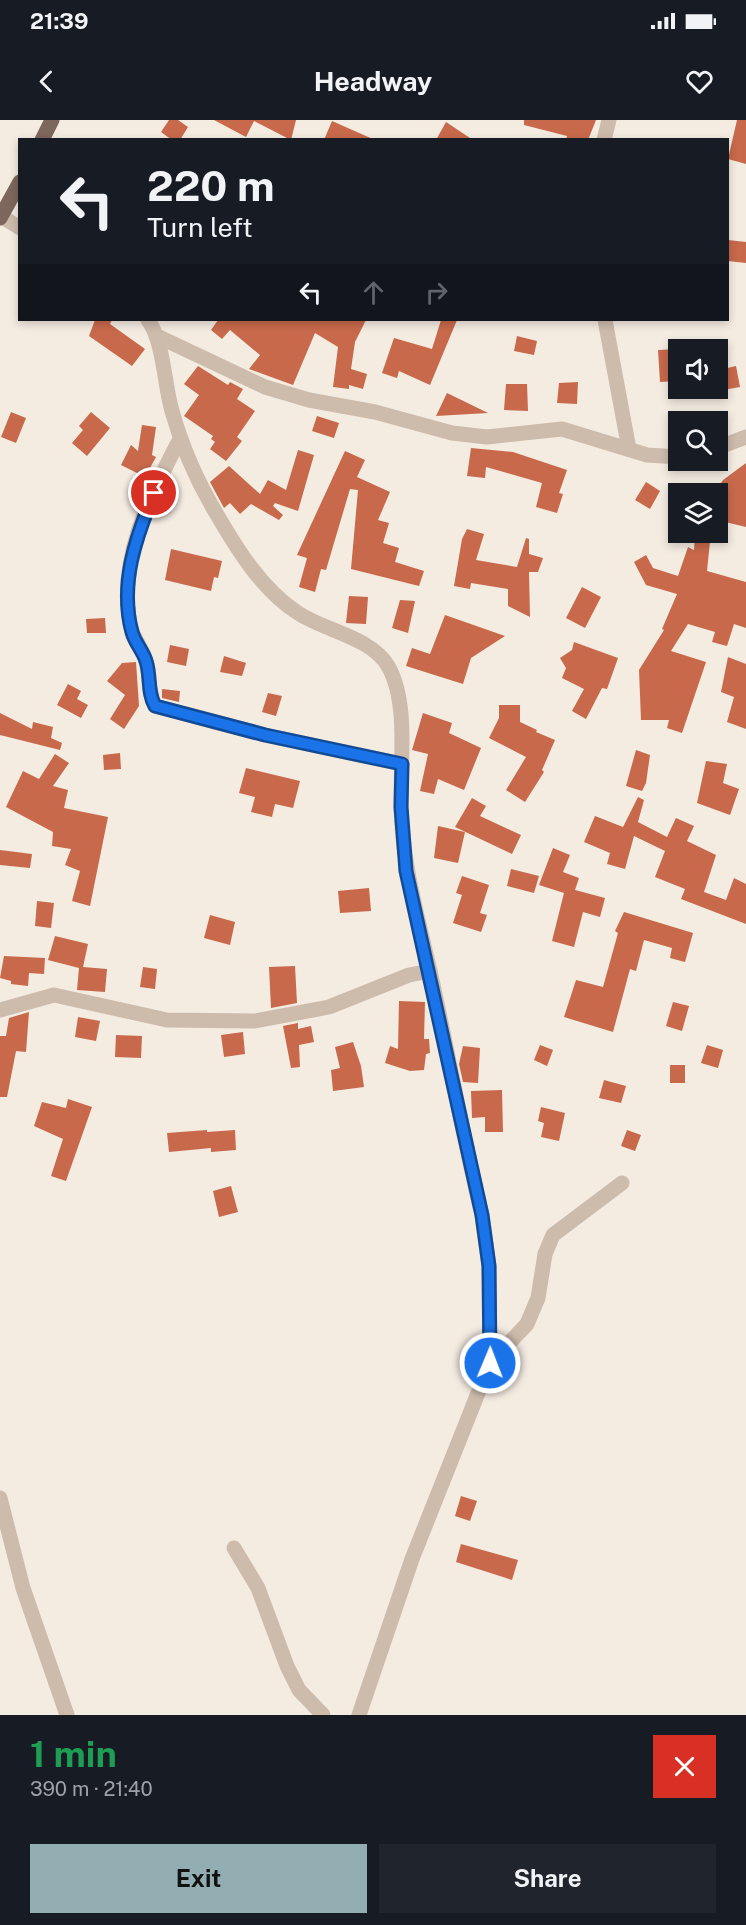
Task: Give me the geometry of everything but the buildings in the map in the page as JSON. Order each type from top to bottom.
[{"type":"main road","points":[[43,138],[52,120]]},
{"type":"main road","points":[[0,217],[18,186]]},
{"type":"street","points":[[604,138],[609,120]]},
{"type":"street","points":[[0,217],[18,227]]},
{"type":"street","points":[[149,321],[157,336],[171,410],[192,470],[217,514],[264,584],[299,614],[322,627],[369,647],[389,668],[398,703],[402,764],[401,807],[406,871],[430,971],[483,1225],[489,1266],[490,1363]]},
{"type":"street","points":[[605,321],[629,449]]},
{"type":"street","points":[[157,336],[233,374],[309,400],[375,412],[470,436],[511,436],[562,429],[647,455],[668,456]]},
{"type":"street","points":[[728,444],[746,437]]},
{"type":"street","points":[[180,439],[146,512],[127,580],[126,599],[130,627],[146,660],[150,693],[155,706],[265,735],[402,764]]},
{"type":"street","points":[[0,1010],[54,995],[167,1020],[255,1021],[329,1007],[409,975],[430,971]]},
{"type":"street","points":[[359,1715],[412,1559],[490,1363],[527,1324],[538,1298],[545,1254],[553,1235],[622,1183]]},
{"type":"street","points":[[0,1498],[23,1588],[67,1715]]},
{"type":"street","points":[[234,1548],[258,1588],[287,1666],[299,1690],[322,1715]]},
{"type":"route","points":[[154,493],[131,560],[126,599],[130,627],[146,660],[150,693],[155,706],[265,735],[402,764],[401,807],[406,871],[434,989],[452,1084],[482,1215],[489,1266],[490,1363]]}]
